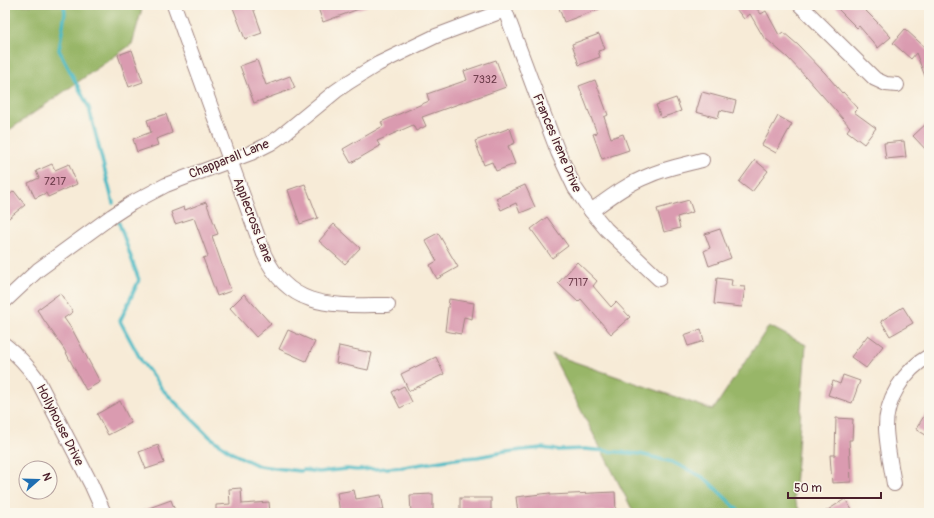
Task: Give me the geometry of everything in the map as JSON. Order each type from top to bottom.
[{"type":"street","name":"Applecross Lane","points":[[174,5],[268,262],[278,277],[298,294],[323,303],[337,305],[388,305]]},
{"type":"street","points":[[800,5],[875,79],[886,84],[897,85]]},
{"type":"street","name":"Chapparall Lane","points":[[5,302],[38,270],[132,203],[178,180],[251,153],[271,143],[340,88],[378,64],[436,36],[504,8]]},
{"type":"street","name":"Frances Irene Drive","points":[[504,8],[558,152],[575,188],[606,229],[659,279]]},
{"type":"street","points":[[591,211],[625,187],[647,176],[702,160]]},
{"type":"street","name":"Hollyhouse Drive","points":[[5,345],[27,364],[37,379],[91,484],[104,513]]},
{"type":"street","points":[[894,484],[889,459],[886,429],[888,412],[894,395],[902,380],[913,367],[929,356]]},
{"type":"green space","points":[[5,5],[143,5],[132,44],[5,133]]},
{"type":"green space","points":[[769,326],[806,345],[794,499],[801,513],[634,513],[552,354],[713,410]]},
{"type":"building","points":[[232,5],[252,5],[262,33],[245,39]]},
{"type":"building","points":[[327,5],[367,6],[323,22],[318,8]]},
{"type":"building","points":[[558,5],[607,5],[607,6],[564,22]]},
{"type":"building","points":[[733,5],[762,5],[757,9],[761,14],[766,11],[779,35],[783,32],[798,45],[842,93],[843,92],[858,108],[854,112],[876,128],[864,144],[847,131],[850,127],[807,78],[787,57],[764,38],[750,14],[744,19]]},
{"type":"building","points":[[834,5],[860,5],[891,37],[878,48],[859,26],[857,28]]},
{"type":"building","points":[[905,29],[929,51],[929,84],[916,53],[911,59],[893,43]]},
{"type":"building","points":[[599,34],[605,49],[598,51],[600,57],[579,65],[572,44]]},
{"type":"building","points":[[132,50],[143,82],[129,87],[118,55]]},
{"type":"building","points":[[257,60],[266,85],[290,76],[295,88],[254,103],[240,66]]},
{"type":"building","points":[[496,60],[506,87],[422,117],[426,126],[416,131],[413,125],[377,141],[380,146],[351,163],[343,149],[383,126],[381,122],[429,101],[427,94],[467,80],[464,71]]},
{"type":"building","points":[[595,80],[608,115],[604,117],[611,138],[623,134],[629,150],[602,159],[593,134],[597,133],[579,86]]},
{"type":"building","points":[[702,92],[736,101],[733,113],[720,110],[718,118],[696,112]]},
{"type":"building","points":[[676,98],[681,111],[661,118],[656,105]]},
{"type":"building","points":[[166,114],[172,133],[156,139],[158,145],[137,152],[133,139],[151,132],[147,120]]},
{"type":"building","points":[[778,116],[792,124],[776,153],[762,145]]},
{"type":"building","points":[[929,121],[929,153],[913,136]]},
{"type":"building","points":[[510,128],[515,143],[508,146],[515,164],[496,171],[492,162],[484,165],[475,141]]},
{"type":"building","points":[[904,141],[906,157],[886,159],[884,143]]},
{"type":"building","points":[[755,160],[768,171],[752,192],[739,182]]},
{"type":"building","points":[[52,164],[55,170],[69,164],[77,184],[48,197],[46,193],[35,198],[28,183],[39,178],[36,171]]},
{"type":"building","points":[[305,184],[318,218],[300,224],[288,190]]},
{"type":"building","points":[[525,185],[535,207],[520,213],[516,203],[501,210],[496,198]]},
{"type":"building","points":[[14,191],[25,205],[5,221],[5,199]]},
{"type":"building","points":[[689,200],[693,212],[677,217],[680,228],[664,232],[657,209]]},
{"type":"building","points":[[206,202],[218,234],[212,236],[231,291],[217,296],[203,258],[208,256],[194,218],[175,224],[171,212],[184,207],[185,210]]},
{"type":"building","points":[[547,217],[568,246],[552,258],[531,229]]},
{"type":"building","points":[[334,224],[360,248],[345,264],[319,241]]},
{"type":"building","points":[[720,229],[731,258],[709,266],[704,251],[710,248],[705,234]]},
{"type":"building","points":[[438,233],[458,267],[437,279],[430,265],[437,261],[425,240]]},
{"type":"building","points":[[577,262],[597,281],[593,286],[611,307],[616,302],[630,317],[611,334],[581,299],[578,302],[558,283]]},
{"type":"building","points":[[717,278],[732,280],[731,286],[745,287],[742,307],[714,304]]},
{"type":"building","points":[[60,293],[73,312],[64,318],[73,331],[100,382],[86,390],[64,349],[37,310]]},
{"type":"building","points":[[244,294],[271,324],[256,337],[230,308]]},
{"type":"building","points":[[449,299],[474,303],[472,319],[464,317],[461,334],[445,331]]},
{"type":"building","points":[[903,307],[913,323],[890,336],[881,321]]},
{"type":"building","points":[[701,329],[704,341],[688,346],[684,335]]},
{"type":"building","points":[[288,330],[315,342],[306,361],[279,349]]},
{"type":"building","points":[[868,335],[883,346],[866,368],[851,357]]},
{"type":"building","points":[[339,346],[372,353],[368,370],[336,363]]},
{"type":"building","points":[[436,357],[444,374],[409,391],[401,374]]},
{"type":"building","points":[[843,375],[860,381],[852,403],[828,395],[833,381],[840,384]]},
{"type":"building","points":[[404,386],[412,402],[400,408],[392,392]]},
{"type":"building","points":[[120,401],[131,423],[108,435],[97,414]]},
{"type":"building","points":[[929,408],[929,437],[916,429]]},
{"type":"building","points":[[836,418],[853,419],[852,440],[849,440],[851,482],[832,483],[830,455],[835,455]]},
{"type":"building","points":[[158,445],[164,463],[146,469],[139,452]]},
{"type":"building","points":[[241,488],[242,504],[269,502],[270,513],[216,513],[216,505],[230,504],[229,489]]},
{"type":"building","points":[[354,490],[356,499],[381,495],[384,510],[373,513],[340,513],[337,493]]},
{"type":"building","points":[[615,492],[616,511],[518,513],[516,497],[550,493],[550,495]]},
{"type":"building","points":[[433,494],[433,513],[411,513],[410,495]]},
{"type":"building","points":[[460,498],[491,498],[491,513],[460,513]]},
{"type":"building","points":[[845,499],[854,513],[823,513]]},
{"type":"building","points":[[171,500],[176,513],[138,513],[138,512]]},
{"type":"waterway","points":[[64,5],[65,13],[59,50],[89,108],[113,203]]},
{"type":"waterway","points":[[119,223],[139,280],[120,321],[142,362],[161,388],[210,437],[232,453],[259,466],[319,472],[347,469],[357,470],[404,467],[542,448],[557,450],[585,449],[640,454],[672,462],[701,476],[741,513]]}]
